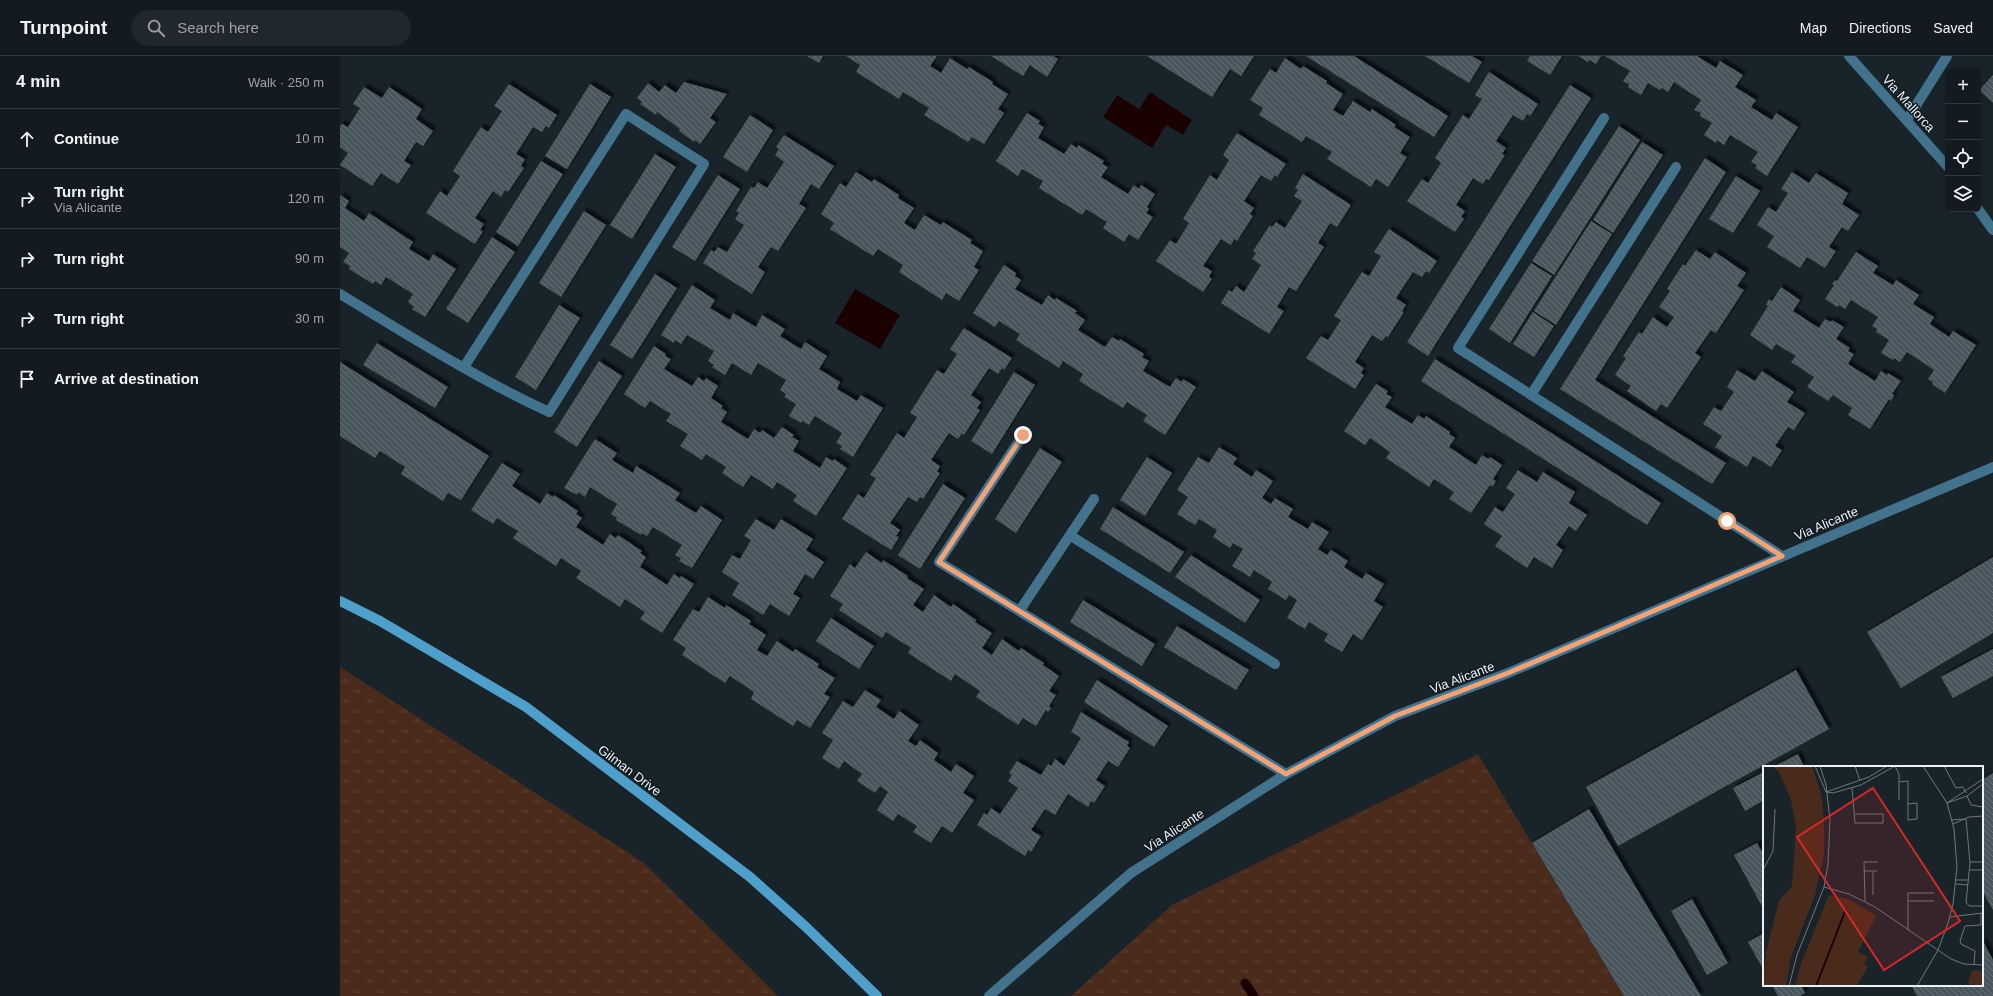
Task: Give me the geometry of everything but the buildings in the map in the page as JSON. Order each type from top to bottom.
[{"type":"main road","name":"Gilman Drive","points":[[340,601],[380,621],[526,707],[750,877],[806,927],[877,996]]},
{"type":"street","name":"Via Mallorca","points":[[1849,56],[1945,164]]},
{"type":"street","points":[[1907,120],[1947,56]]},
{"type":"street","points":[[340,294],[464,367],[523,400],[549,412],[704,164],[626,114],[464,367]]},
{"type":"street","points":[[1604,118],[1458,348],[1782,556]]},
{"type":"street","points":[[1531,395],[1676,167]]},
{"type":"street","points":[[1980,212],[1993,230]]},
{"type":"street","points":[[1023,435],[939,562],[1020,610],[1286,774]]},
{"type":"street","name":"Via Alicante","points":[[989,996],[1131,873],[1286,774],[1395,716],[1508,673],[1993,467]]},
{"type":"street","points":[[1020,610],[1071,536],[1094,499]]},
{"type":"street","points":[[1071,536],[1275,664]]},
{"type":"green space","points":[[340,667],[644,863],[778,996],[340,996]]},
{"type":"green space","points":[[1478,754],[1624,996],[1071,996],[1172,905]]},
{"type":"shaded area","points":[[1150,92],[1192,120],[1183,135],[1166,125],[1152,148],[1103,117],[1117,95],[1139,109]]},
{"type":"shaded area","points":[[855,289],[900,315],[880,349],[835,323]]},
{"type":"waterway","points":[[1245,983],[1254,996]]},
{"type":"route","points":[[1023,435],[939,562],[1020,610],[1286,774],[1395,716],[1508,673],[1782,556],[1727,521]]}]
